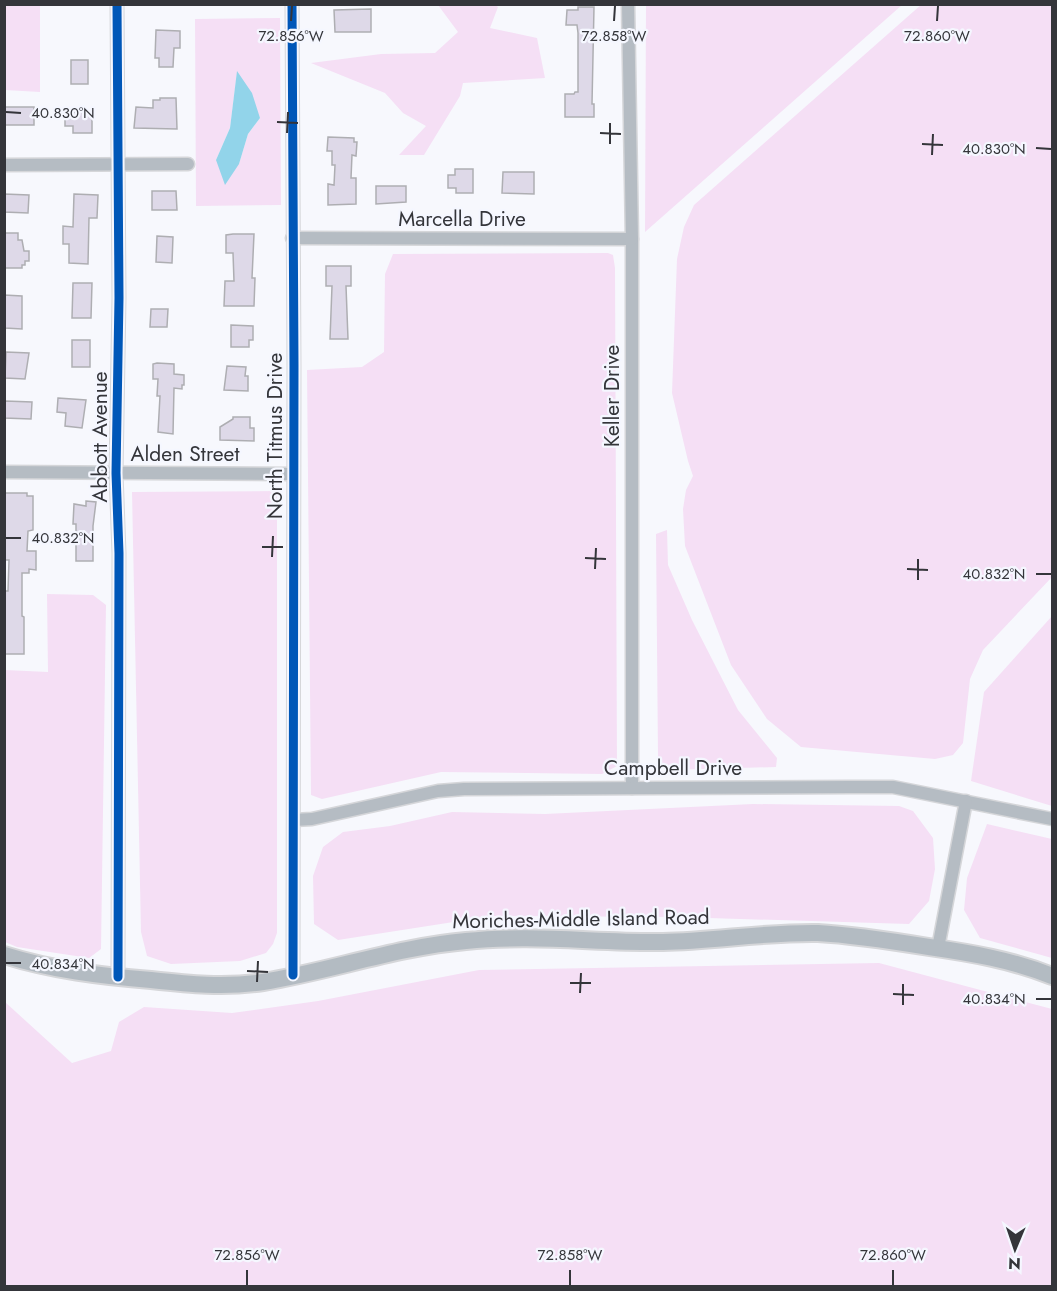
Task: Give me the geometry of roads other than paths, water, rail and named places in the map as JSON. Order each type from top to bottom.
[{"type":"main road","name":"Moriches-Middle Island Road","points":[[4,955],[52,968],[118,978],[200,985],[238,985],[265,982],[424,947],[466,941],[525,938],[663,942],[817,933],[873,938],[1010,961],[1053,976]]},
{"type":"street","name":"Abbott Avenue","points":[[117,4],[118,978]]},
{"type":"street","name":"North Titmus Drive","points":[[292,4],[293,975]]},
{"type":"street","name":"Keller Drive","points":[[628,4],[632,239],[632,788]]},
{"type":"street","points":[[4,165],[188,164]]},
{"type":"street","name":"Marcella Drive","points":[[292,238],[632,239]]},
{"type":"street","name":"Alden Street","points":[[4,472],[292,474]]},
{"type":"street","name":"Campbell Drive","points":[[294,820],[312,819],[438,791],[893,787],[1053,819]]},
{"type":"street","points":[[938,948],[966,801]]},
{"type":"water","points":[[237,71],[252,93],[260,118],[248,134],[239,164],[225,185],[216,160],[230,128]]}]
